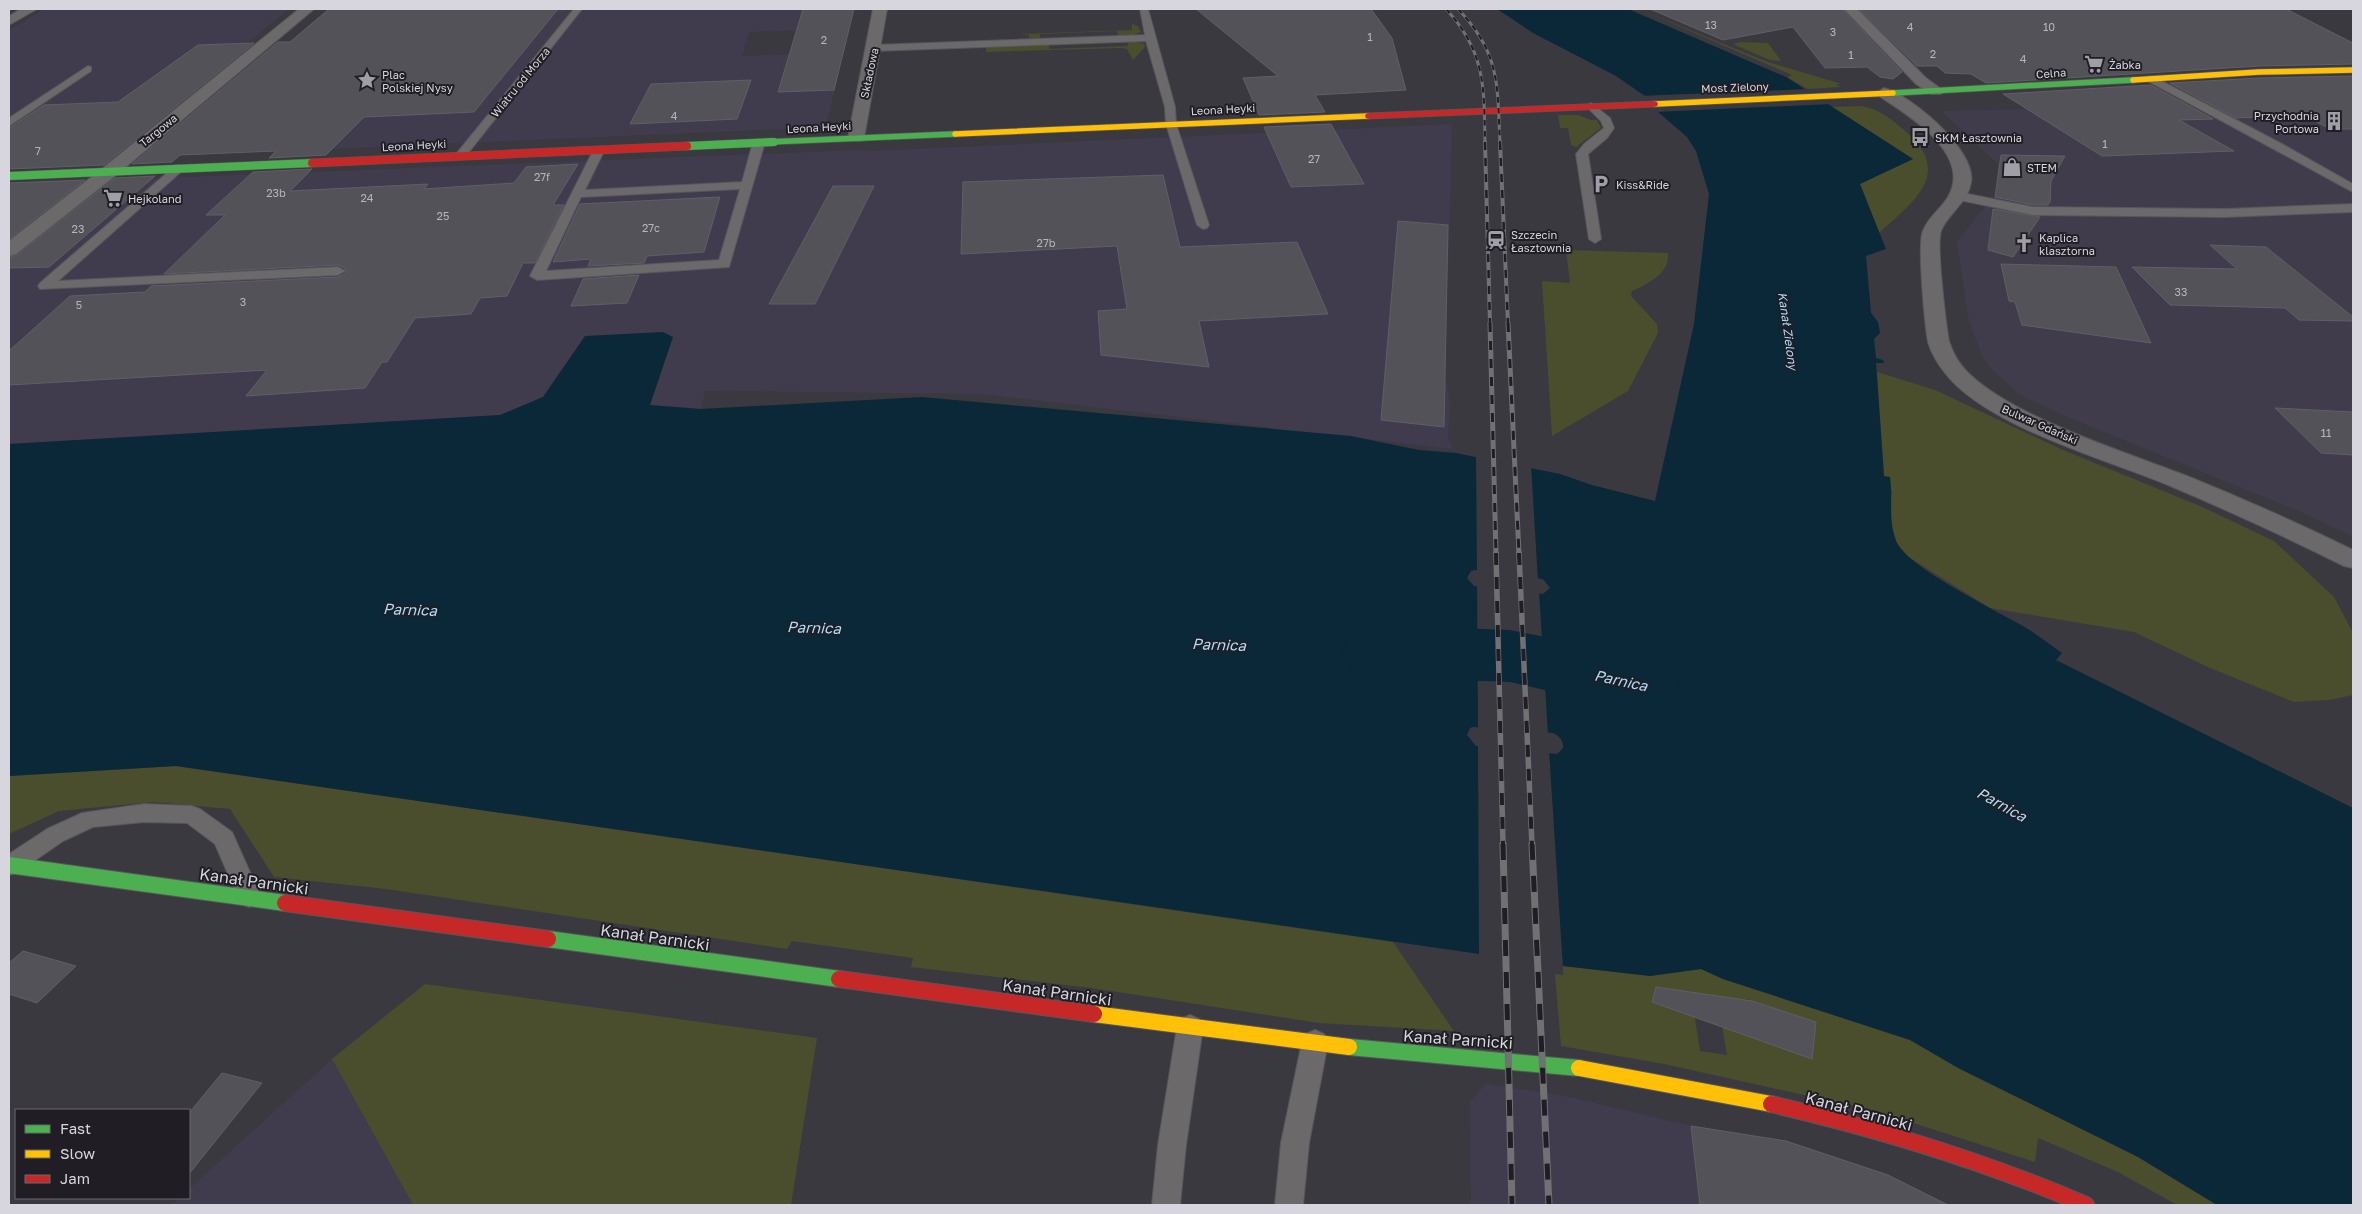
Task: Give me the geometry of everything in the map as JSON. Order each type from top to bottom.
[{"type":"street","points":[[9,21],[30,9]]},
{"type":"street","name":"Targowa","points":[[9,250],[108,172],[307,9]]},
{"type":"street","name":"Składowa","points":[[856,138],[880,9]]},
{"type":"street","points":[[1850,9],[1921,81],[1936,91]]},
{"type":"street","name":"Celna","points":[[1841,95],[2259,72],[2353,70]]},
{"type":"street","name":"Bulwar Gdański","points":[[1884,94],[1903,105],[1926,124],[1953,150],[1961,162],[1964,173],[1963,184],[1958,196],[1934,226],[1929,240],[1929,250],[1941,348],[1952,368],[1964,381],[1993,402],[2026,420],[2247,510],[2353,560]]},
{"type":"street","name":"Most Zielony","points":[[1630,104],[1841,95]]},
{"type":"street","name":"Leona Heyki","points":[[9,176],[1630,104]]},
{"type":"street","name":"Kanał Parnicki","points":[[9,866],[1315,1042],[1568,1065],[1619,1077],[1762,1102],[1832,1119],[1946,1153],[2041,1185],[2086,1205]]},
{"type":"lane","name":"Wiatru od Morza","points":[[461,155],[578,9]]},
{"type":"lane","points":[[1144,9],[1150,38],[1170,106],[1171,124],[1203,224]]},
{"type":"lane","points":[[874,48],[1150,38]]},
{"type":"lane","points":[[9,123],[88,70]]},
{"type":"lane","points":[[2152,79],[2286,150],[2353,189]]},
{"type":"lane","points":[[1591,106],[1606,120],[1609,128],[1607,133],[1582,154],[1595,239]]},
{"type":"lane","points":[[599,149],[537,276],[724,264],[760,142]]},
{"type":"lane","points":[[179,168],[45,286],[338,271]]},
{"type":"lane","points":[[577,194],[747,186]]},
{"type":"lane","points":[[1958,196],[2033,211],[2225,214],[2353,208]]},
{"type":"lane","points":[[9,866],[55,836],[90,819],[144,813],[192,815],[224,838],[249,897]]},
{"type":"lane","points":[[1166,1205],[1190,1026]]},
{"type":"lane","points":[[1289,1205],[1290,1175],[1296,1127],[1315,1042]]},
{"type":"shaded area","points":[[45,9],[289,9],[99,164],[9,169],[9,30]]},
{"type":"shaded area","points":[[329,9],[853,9],[849,29],[749,32],[742,56],[843,53],[826,127],[167,156],[156,154]]},
{"type":"shaded area","points":[[2224,96],[2353,96],[2353,537],[2299,511],[2072,419],[2020,395],[1992,370],[1983,358],[1969,321],[1957,242],[1996,193],[1998,164],[1941,111],[2028,109]]},
{"type":"shaded area","points":[[1452,124],[1445,376],[1450,403],[1448,438],[1453,449],[982,394],[705,391],[701,409],[649,405],[672,337],[586,336],[543,397],[500,415],[9,444],[9,184],[873,151]]},
{"type":"shaded area","points":[[332,1059],[413,1205],[171,1205],[178,1199],[190,1199],[190,1188]]},
{"type":"shaded area","points":[[1486,1084],[1565,1096],[1691,1126],[1786,1141],[1888,1175],[1948,1205],[1471,1205],[1470,1101]]},
{"type":"green space","points":[[1639,9],[1765,61],[1842,84],[1836,84],[1840,87],[1808,89],[1787,77],[1792,75]]},
{"type":"green space","points":[[1132,24],[1138,26],[1141,32],[1133,35],[1118,35],[1117,31],[1040,34],[1040,38],[1029,38],[1029,35],[1020,34],[1132,30]]},
{"type":"green space","points":[[1132,41],[1144,44],[1145,47],[1133,60],[1127,49],[1122,48],[986,52],[986,48],[990,47],[1045,44],[1049,45],[1049,49],[1128,46],[1127,44]]},
{"type":"green space","points":[[1741,42],[1768,43],[1781,61],[1770,60],[1733,44]]},
{"type":"green space","points":[[1861,106],[1879,112],[1904,130],[1919,145],[1927,160],[1928,173],[1924,186],[1916,198],[1879,233],[1860,184],[1913,159],[1832,107]]},
{"type":"green space","points":[[1558,115],[1578,115],[1591,120],[1597,120],[1601,128],[1576,147],[1571,145],[1568,128],[1560,128]]},
{"type":"green space","points":[[1566,250],[1668,253],[1668,260],[1657,277],[1632,291],[1631,296],[1657,324],[1658,333],[1628,391],[1552,436],[1542,281],[1570,283]]},
{"type":"green space","points":[[1877,372],[1935,390],[2063,450],[2200,506],[2274,541],[2334,597],[2353,633],[2353,695],[2329,700],[2294,702],[2210,668],[2134,632],[1990,608],[1907,556],[1897,543],[1892,526],[1890,510],[1892,491],[1884,476]]},
{"type":"green space","points":[[176,766],[1393,942],[1454,1031],[1319,1023],[1092,988],[911,967],[913,958],[792,941],[787,949],[386,889],[274,877],[230,809],[153,802],[59,811],[9,834],[9,776]]},
{"type":"green space","points":[[1563,966],[1650,976],[1701,969],[1723,979],[1910,1040],[2138,1157],[2217,1205],[2177,1205],[2118,1172],[2038,1138],[2035,1162],[1876,1111],[1664,1064],[1561,1046],[1555,974],[1563,975]],"holes":[[[1691,993],[1717,996],[1727,1055],[1700,1051]],[[1746,999],[1815,1022],[1741,1034]]]},
{"type":"green space","points":[[425,984],[817,1038],[791,1205],[413,1205],[332,1059]]},
{"type":"water","name":"Kanał Zielony","points":[[1497,9],[1628,9],[1786,77],[1913,159],[1860,184],[1886,249],[1866,256],[1871,313],[1878,322],[1880,333],[1874,339],[1876,358],[1883,360],[1884,363],[1876,363],[1884,476],[1890,477],[1891,517],[1896,541],[1904,552],[1917,564],[1956,589],[2028,629],[2062,653],[2056,660],[2353,808],[2353,1205],[2217,1205],[2138,1157],[1958,1068],[1910,1040],[1723,979],[1701,969],[1650,976],[1563,966],[176,766],[9,776],[9,444],[500,415],[543,397],[585,336],[663,332],[673,337],[650,405],[701,409],[922,397],[1351,436],[1419,450],[1456,453],[1560,474],[1592,485],[1655,501],[1694,324],[1709,194],[1696,151],[1687,137],[1658,112],[1645,96],[1616,76],[1533,33]],"holes":[[[1476,570],[1538,578],[1544,580],[1550,588],[1543,594],[1474,586],[1467,578],[1471,571]],[[1487,636],[1536,642],[1539,675],[1483,669],[1480,642]],[[1470,728],[1553,733],[1561,739],[1563,748],[1557,754],[1476,746],[1467,735]]]},
{"type":"pier","points":[[1809,89],[1832,104],[1655,112],[1639,96]]},
{"type":"pier","points":[[1476,455],[1531,465],[1538,581],[1477,573]]},
{"type":"pier","points":[[1477,584],[1539,591],[1548,735],[1478,730]],"holes":[[[1485,639],[1534,644],[1539,672],[1484,667],[1483,643]]]},
{"type":"pier","points":[[1478,743],[1549,750],[1563,968],[1479,957]]},
{"type":"building","name":"Plac Polskiej Nysy","points":[[329,9],[558,9],[474,112],[364,117],[326,155],[269,158],[276,151],[180,155],[172,162],[132,164],[278,42],[290,42]]},
{"type":"building","points":[[803,9],[854,9],[834,90],[778,92]]},
{"type":"building","points":[[1196,9],[1371,9],[1392,38],[1406,90],[1315,95],[1325,112],[1259,115],[1243,78],[1278,76]]},
{"type":"building","points":[[1650,9],[1842,9],[1902,72],[1893,79],[1880,77],[1867,67],[1825,68],[1793,27],[1723,40]]},
{"type":"building","points":[[1859,9],[2286,9],[2353,43],[2353,64],[2259,66],[1986,83],[1971,74],[1945,73],[1937,66],[1917,66]]},
{"type":"building","points":[[254,43],[104,165],[9,169],[9,128],[44,105],[118,102],[198,45]]},
{"type":"building","points":[[2353,76],[2353,129],[2330,129],[2304,115],[2236,118],[2170,83],[2259,78]]},
{"type":"building","points":[[751,80],[737,119],[630,124],[651,84]]},
{"type":"building","points":[[2151,85],[2213,119],[2179,120],[2234,151],[2102,156],[2003,94]]},
{"type":"building","points":[[1331,124],[1364,184],[1291,187],[1264,127]]},
{"type":"building","points":[[2001,155],[2065,156],[2051,181],[2050,202],[2048,205],[2033,205],[1995,197]]},
{"type":"building","points":[[578,164],[553,205],[564,205],[535,263],[523,263],[507,296],[480,298],[471,314],[415,318],[387,362],[382,362],[365,388],[246,396],[267,370],[9,385],[9,351],[70,296],[145,292],[151,286],[338,277],[346,273],[346,269],[338,265],[164,274],[225,215],[206,215],[253,172],[312,169],[290,191],[428,184],[424,189],[514,183],[526,167]]},
{"type":"building","points":[[1163,175],[1180,247],[1297,242],[1328,314],[1199,321],[1209,367],[1101,355],[1098,311],[1127,309],[1117,246],[961,254],[963,182]]},
{"type":"building","points":[[155,176],[49,267],[9,268],[9,258],[17,255],[115,178]]},
{"type":"building","points":[[85,180],[9,239],[9,183]]},
{"type":"building","points":[[833,186],[874,186],[815,304],[769,304]]},
{"type":"building","points":[[720,197],[704,252],[647,256],[644,263],[588,266],[591,259],[553,262],[580,204]]},
{"type":"building","points":[[1993,209],[2040,217],[2013,257],[1988,250]]},
{"type":"building","points":[[1398,221],[1448,225],[1444,427],[1381,420]]},
{"type":"building","points":[[2210,245],[2266,247],[2353,317],[2353,321],[2299,320],[2285,308],[2170,305],[2132,267],[2237,269]]},
{"type":"building","points":[[2001,264],[2116,267],[2151,343],[2022,325],[2015,302],[2009,301]]},
{"type":"building","points":[[639,275],[627,303],[571,306],[583,279]]},
{"type":"building","points":[[2275,408],[2353,412],[2353,455],[2321,453]]},
{"type":"building","points":[[23,951],[76,966],[37,1003],[9,994],[9,963]]},
{"type":"building","points":[[1656,987],[1752,1001],[1816,1022],[1812,1059],[1652,1002]]},
{"type":"building","points":[[222,1073],[262,1083],[190,1173],[190,1112]]},
{"type":"building","points":[[1691,1126],[1786,1141],[1888,1175],[1948,1205],[1700,1205]]},
{"type":"waterway","name":"Parnica","points":[[1379,651],[1510,656],[1640,684]]},
{"type":"railway","points":[[1446,9],[1469,40],[1476,56],[1483,88],[1485,143]]},
{"type":"railway","points":[[1458,9],[1472,25],[1482,41],[1494,71],[1497,87],[1500,143]]},
{"type":"railway","points":[[1485,142],[1490,324]]},
{"type":"railway","points":[[1500,142],[1508,324]]},
{"type":"railway","points":[[1490,323],[1496,554]]},
{"type":"railway","points":[[1508,323],[1519,554]]},
{"type":"railway","points":[[1496,553],[1503,845]]},
{"type":"railway","points":[[1519,553],[1532,845]]},
{"type":"railway","points":[[1503,844],[1512,1205]]},
{"type":"railway","points":[[1532,844],[1549,1205]]},
{"type":"traffic: fast","points":[[1893,93],[2133,80]]},
{"type":"traffic: fast","points":[[687,146],[955,134]]},
{"type":"traffic: fast","points":[[9,176],[312,163]]},
{"type":"traffic: fast","points":[[9,865],[285,903]]},
{"type":"traffic: fast","points":[[548,939],[839,979]]},
{"type":"traffic: fast","points":[[1349,1047],[1579,1068]]},
{"type":"traffic: slow","points":[[2133,80],[2259,72],[2353,70]]},
{"type":"traffic: slow","points":[[1655,104],[1893,93]]},
{"type":"traffic: slow","points":[[955,134],[1368,116]]},
{"type":"traffic: slow","points":[[1094,1014],[1349,1047]]},
{"type":"traffic: slow","points":[[1579,1068],[1771,1104]]},
{"type":"traffic: jam","points":[[1368,116],[1655,104]]},
{"type":"traffic: jam","points":[[312,163],[687,146]]},
{"type":"traffic: jam","points":[[285,903],[548,939]]},
{"type":"traffic: jam","points":[[839,979],[1094,1014]]},
{"type":"traffic: jam","points":[[1771,1104],[1811,1113],[1931,1147],[2010,1174],[2086,1205]]},
{"type":"place","name":"Żabka","points":[[2094,64]]},
{"type":"place","name":"Plac Polskiej Nysy","points":[[367,80]]},
{"type":"place","name":"Przychodnia Portowa","points":[[2334,121]]},
{"type":"place","name":"SKM Łasztownia","points":[[1920,137]]},
{"type":"place","name":"STEM","points":[[2012,167]]},
{"type":"place","name":"Kiss&Ride","points":[[1601,184]]},
{"type":"place","name":"Hejkoland","points":[[113,198]]},
{"type":"place","name":"Szczecin Łasztownia","points":[[1496,240]]},
{"type":"place","name":"Kaplica klasztorna","points":[[2024,243]]}]
